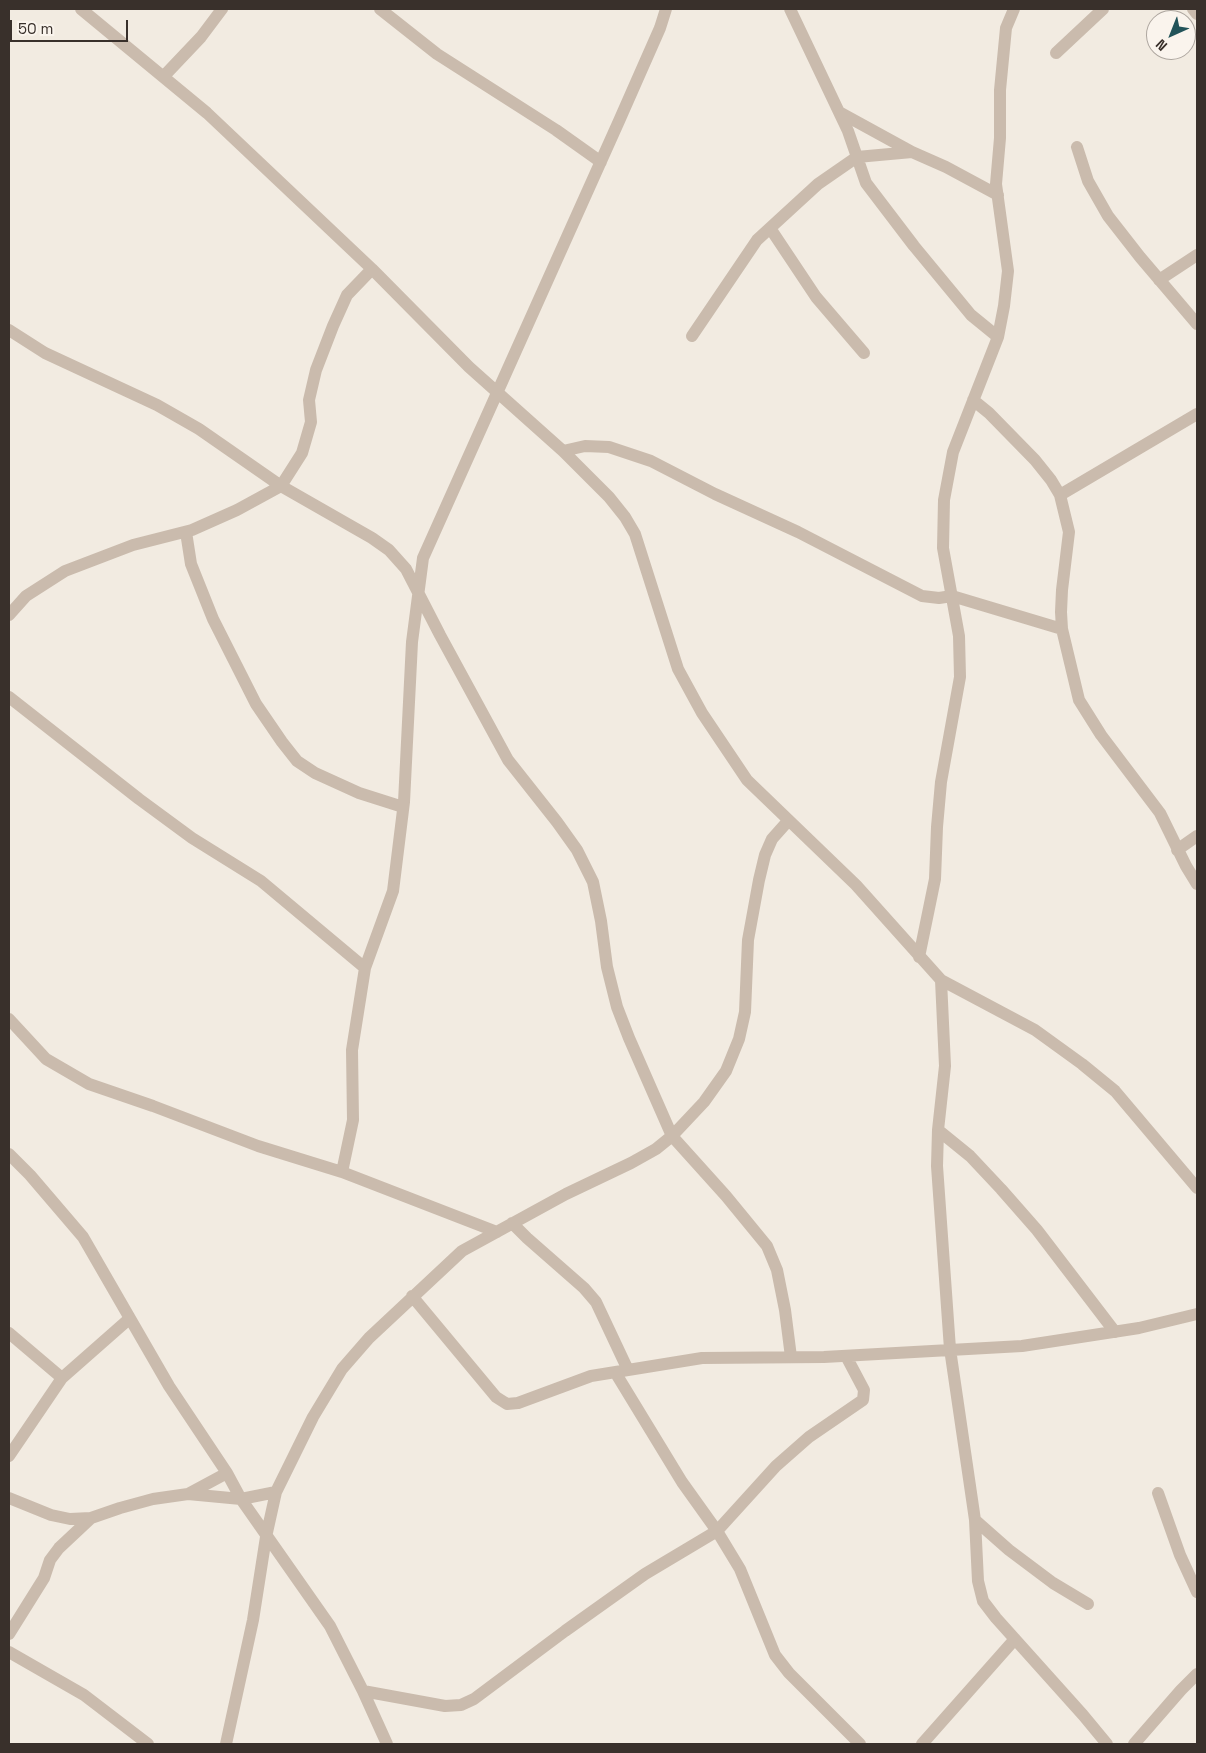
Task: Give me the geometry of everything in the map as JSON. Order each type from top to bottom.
[{"type":"street","points":[[82,9],[207,113],[372,269],[497,393],[563,451],[609,497],[625,517],[635,534],[678,669],[702,713],[747,780],[856,885],[941,980],[1035,1030],[1082,1064],[1115,1091],[1197,1188]]},
{"type":"street","points":[[164,76],[201,38],[222,9]]},
{"type":"street","points":[[380,9],[437,54],[556,130],[601,162]]},
{"type":"street","points":[[342,1172],[352,1120],[352,1050],[365,968],[393,891],[403,807],[412,642],[423,558],[601,162],[660,28],[666,9]]},
{"type":"street","points":[[790,9],[848,131],[866,183],[914,246],[971,315],[998,337]]},
{"type":"street","points":[[919,957],[935,878],[937,827],[942,782],[960,677],[959,636],[943,548],[944,500],[953,452],[998,337],[1008,271],[996,184],[1000,138],[1000,90],[1006,28],[1014,9]]},
{"type":"street","points":[[1056,53],[1103,9]]},
{"type":"street","points":[[1193,9],[1197,14]]},
{"type":"street","points":[[839,112],[912,152],[946,167],[998,195]]},
{"type":"street","points":[[1077,147],[1088,180],[1108,216],[1197,324]]},
{"type":"street","points":[[692,336],[757,240],[818,184],[857,156],[912,152]]},
{"type":"street","points":[[770,228],[816,297],[864,353]]},
{"type":"street","points":[[1159,280],[1197,255]]},
{"type":"street","points":[[9,615],[26,596],[65,571],[133,546],[186,532],[237,510],[281,486],[302,453],[311,422],[309,400],[316,370],[333,326],[347,295],[372,269]]},
{"type":"street","points":[[9,330],[45,353],[158,405],[199,428],[281,486],[390,550],[406,569],[508,760],[558,822],[577,850],[592,882],[601,921],[607,967],[617,1007],[628,1038],[672,1136],[726,1196],[767,1246],[777,1270],[785,1310],[791,1357]]},
{"type":"street","points":[[973,400],[989,413],[1035,460],[1060,495],[1069,532],[1062,597],[1062,629],[1079,700],[1102,735],[1160,813],[1177,850],[1197,884]]},
{"type":"street","points":[[1060,495],[1195,420]]},
{"type":"street","points":[[563,451],[585,446],[608,448],[650,461],[715,494],[798,532],[922,596],[939,598],[952,596],[1062,629]]},
{"type":"street","points":[[186,532],[191,564],[213,619],[256,704],[282,742],[297,761],[315,773],[359,793],[403,807]]},
{"type":"street","points":[[9,697],[139,800],[192,838],[261,881],[365,968]]},
{"type":"street","points":[[226,1744],[253,1620],[266,1537],[276,1492],[313,1417],[342,1369],[368,1338],[462,1251],[566,1194],[656,1149],[672,1136],[704,1102],[726,1071],[740,1039],[745,1012],[748,940],[759,880],[765,855],[772,839],[788,820]]},
{"type":"street","points":[[1177,850],[1197,836]]},
{"type":"street","points":[[941,980],[945,1066],[938,1130],[937,1166],[950,1349],[975,1520],[978,1581],[983,1601],[1107,1744]]},
{"type":"street","points":[[9,1019],[46,1059],[89,1084],[258,1146],[342,1172],[497,1232]]},
{"type":"street","points":[[938,1130],[970,1156],[1001,1188],[1037,1230],[1115,1332]]},
{"type":"street","points":[[9,1154],[30,1175],[83,1237],[168,1386],[227,1473],[241,1499],[266,1537],[330,1626],[387,1744]]},
{"type":"street","points":[[512,1223],[526,1238],[584,1288],[596,1302],[628,1370]]},
{"type":"street","points":[[412,1296],[496,1397],[507,1404],[518,1403],[590,1376],[702,1358],[846,1356],[1022,1346],[1139,1328],[1197,1314]]},
{"type":"street","points":[[9,1456],[62,1378],[129,1319]]},
{"type":"street","points":[[9,1333],[62,1378]]},
{"type":"street","points":[[363,1692],[445,1706],[461,1705],[474,1699],[645,1574],[717,1531],[782,1460],[808,1437],[863,1400],[864,1390],[846,1356]]},
{"type":"street","points":[[615,1372],[682,1482],[717,1531],[740,1569],[775,1655],[789,1673],[860,1744]]},
{"type":"street","points":[[188,1494],[227,1473]]},
{"type":"street","points":[[9,1498],[51,1515],[70,1519],[91,1518],[153,1499],[188,1494],[241,1499],[276,1492]]},
{"type":"street","points":[[1158,1493],[1180,1555],[1197,1592]]},
{"type":"street","points":[[9,1634],[40,1585],[50,1560],[59,1548],[91,1518]]},
{"type":"street","points":[[975,1520],[1009,1550],[1053,1583],[1088,1604]]},
{"type":"street","points":[[922,1744],[1014,1639]]},
{"type":"street","points":[[9,1652],[84,1695],[148,1744]]},
{"type":"street","points":[[1134,1744],[1197,1674]]}]
